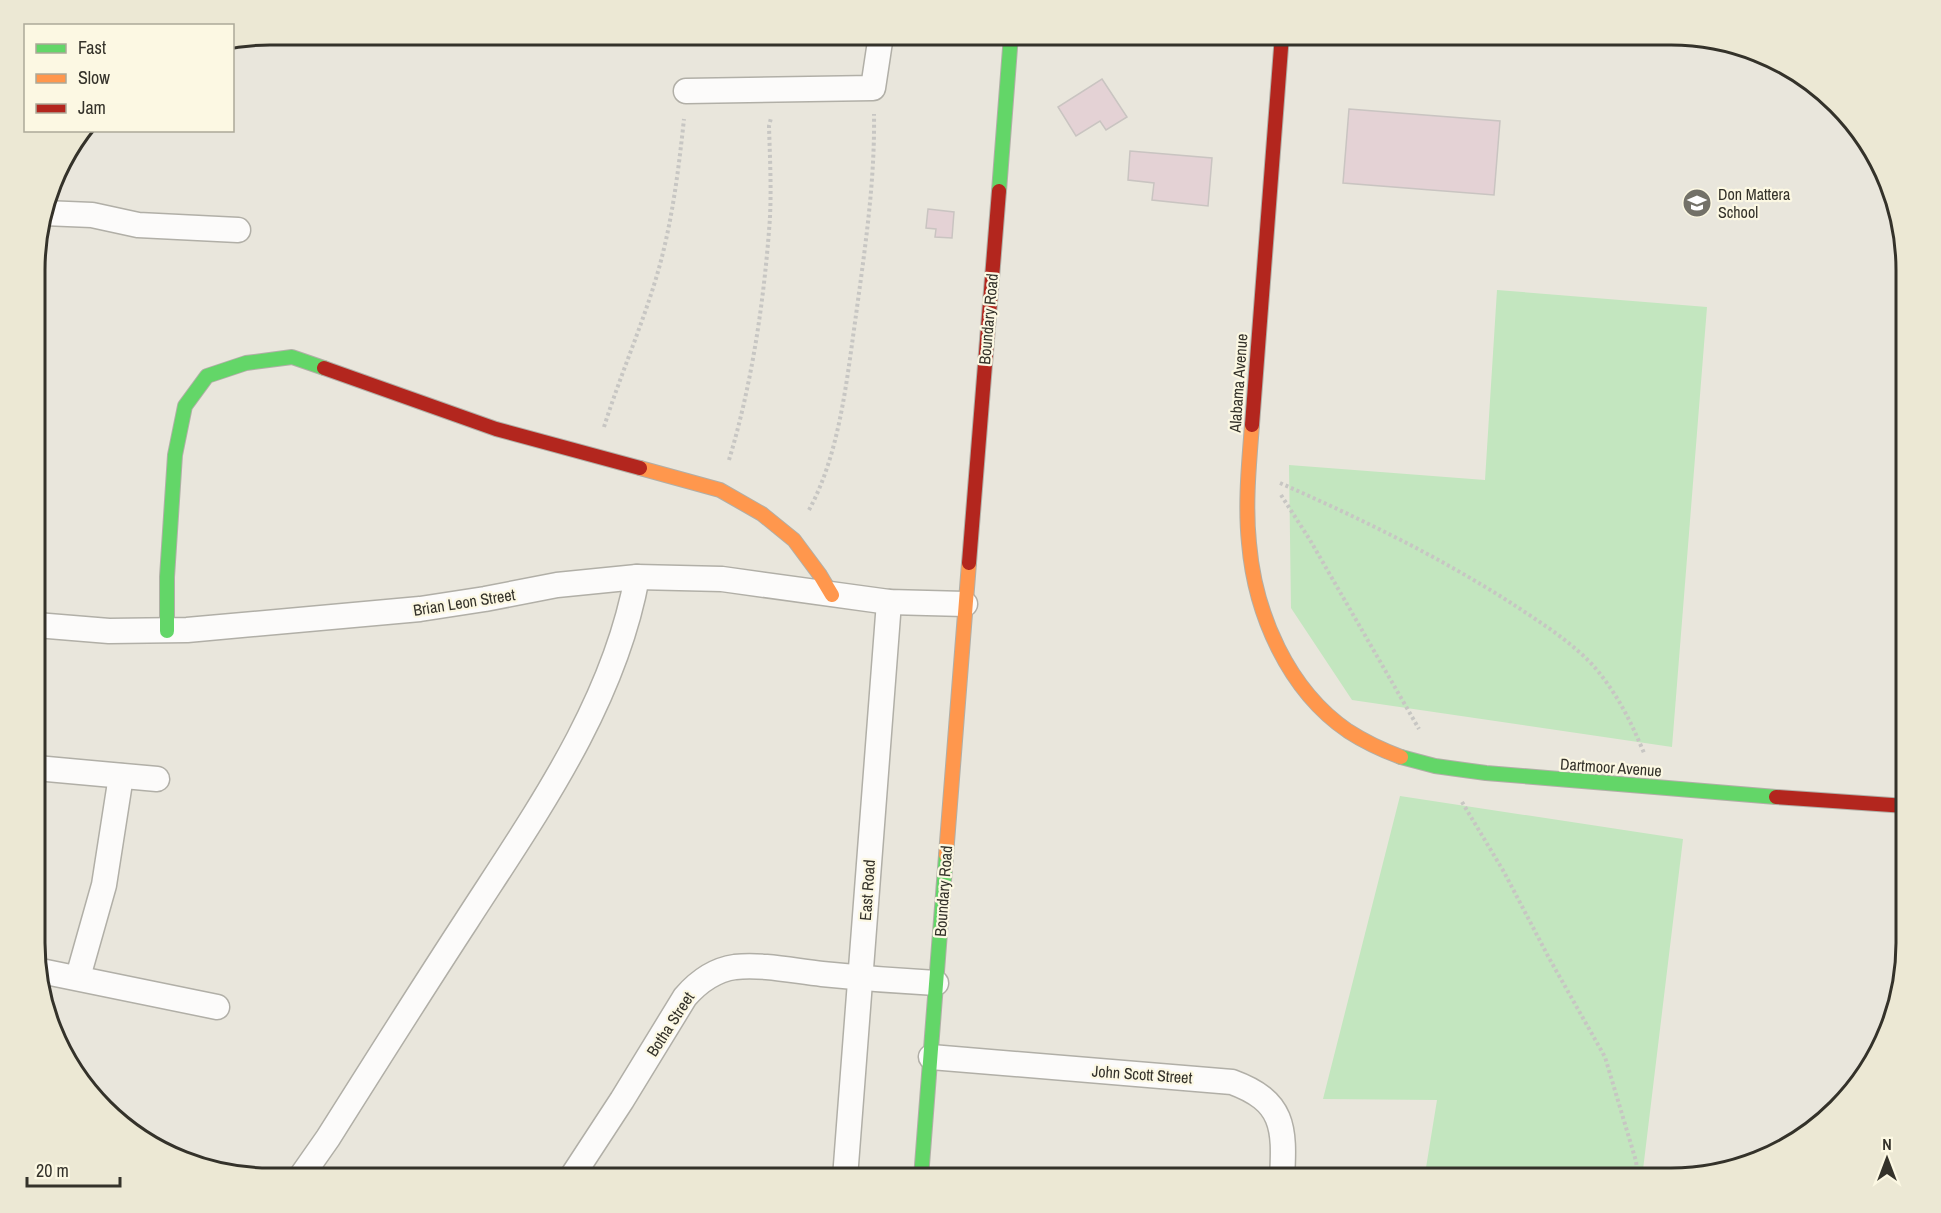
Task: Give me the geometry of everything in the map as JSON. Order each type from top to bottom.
[{"type":"street","points":[[686,91],[873,88],[879,45]]},
{"type":"street","name":"Boundary Road","points":[[922,1168],[1010,45]]},
{"type":"street","name":"Alabama Avenue","points":[[1281,45],[1249,459],[1247,502],[1249,539],[1251,566],[1258,596],[1281,655],[1301,685],[1327,714]]},
{"type":"street","points":[[52,213],[92,215],[138,225],[238,230]]},
{"type":"street","points":[[166,631],[175,455],[185,406],[207,376],[246,363],[292,357],[496,429],[720,490],[762,514],[794,540],[820,574],[832,595]]},
{"type":"street","points":[[308,1168],[526,828],[578,739],[603,688],[621,643],[637,577]]},
{"type":"street","name":"Brian Leon Street","points":[[45,626],[109,631],[166,631],[420,609],[557,585],[637,577],[722,579],[889,602]]},
{"type":"street","points":[[889,602],[965,603]]},
{"type":"street","name":"East Road","points":[[846,1168],[889,602]]},
{"type":"street","name":"Dartmoor Avenue","points":[[1327,714],[1351,732],[1388,753],[1407,760],[1439,766],[1522,777],[1896,805]]},
{"type":"street","points":[[45,769],[157,779]]},
{"type":"street","points":[[78,977],[104,885],[121,776]]},
{"type":"street","name":"Botha Street","points":[[578,1168],[685,997],[696,984],[714,973],[734,967],[760,967],[860,978],[936,983]]},
{"type":"street","points":[[47,972],[217,1007]]},
{"type":"street","name":"John Scott Street","points":[[931,1057],[1232,1082],[1249,1088],[1268,1100],[1277,1114],[1283,1138],[1282,1168]]},
{"type":"path","points":[[794,540],[817,496],[830,458],[847,377],[872,185],[873,88]]},
{"type":"path","points":[[720,490],[745,396],[764,282],[769,230],[769,126],[773,90]]},
{"type":"path","points":[[596,456],[610,407],[654,283],[669,223],[680,160],[686,91]]},
{"type":"path","points":[[1637,1168],[1605,1057],[1504,872],[1439,766],[1310,540],[1272,479],[1417,549],[1476,581],[1552,629],[1596,669],[1627,713],[1658,787]]},
{"type":"green space","points":[[1497,290],[1707,307],[1672,747],[1352,700],[1291,608],[1289,465],[1485,480]]},
{"type":"green space","points":[[1400,796],[1683,839],[1643,1168],[1426,1168],[1437,1100],[1323,1099]]},
{"type":"building","points":[[1102,79],[1127,117],[1106,130],[1100,121],[1076,136],[1058,107]]},
{"type":"building","points":[[1349,109],[1500,121],[1494,195],[1343,183]]},
{"type":"building","points":[[1130,151],[1212,158],[1208,206],[1152,200],[1154,183],[1128,180]]},
{"type":"building","points":[[928,209],[954,212],[952,238],[935,237],[936,229],[926,228]]},
{"type":"traffic: fast","points":[[999,191],[1010,45]]},
{"type":"traffic: fast","points":[[167,631],[167,577],[175,455],[185,406],[207,376],[246,363],[292,357],[324,368]]},
{"type":"traffic: fast","points":[[1401,757],[1435,766],[1486,773],[1776,797]]},
{"type":"traffic: fast","points":[[922,1168],[946,855]]},
{"type":"traffic: slow","points":[[1252,425],[1247,499],[1249,543],[1259,597],[1278,648],[1308,694],[1327,714],[1361,739],[1401,757]]},
{"type":"traffic: slow","points":[[640,468],[720,490],[762,514],[794,540],[832,595]]},
{"type":"traffic: slow","points":[[946,855],[969,563]]},
{"type":"traffic: jam","points":[[1252,425],[1281,45]]},
{"type":"traffic: jam","points":[[969,563],[999,191]]},
{"type":"traffic: jam","points":[[324,368],[496,429],[640,468]]},
{"type":"traffic: jam","points":[[1776,797],[1896,805]]},
{"type":"place","name":"Don Mattera School","points":[[1697,203]]}]
